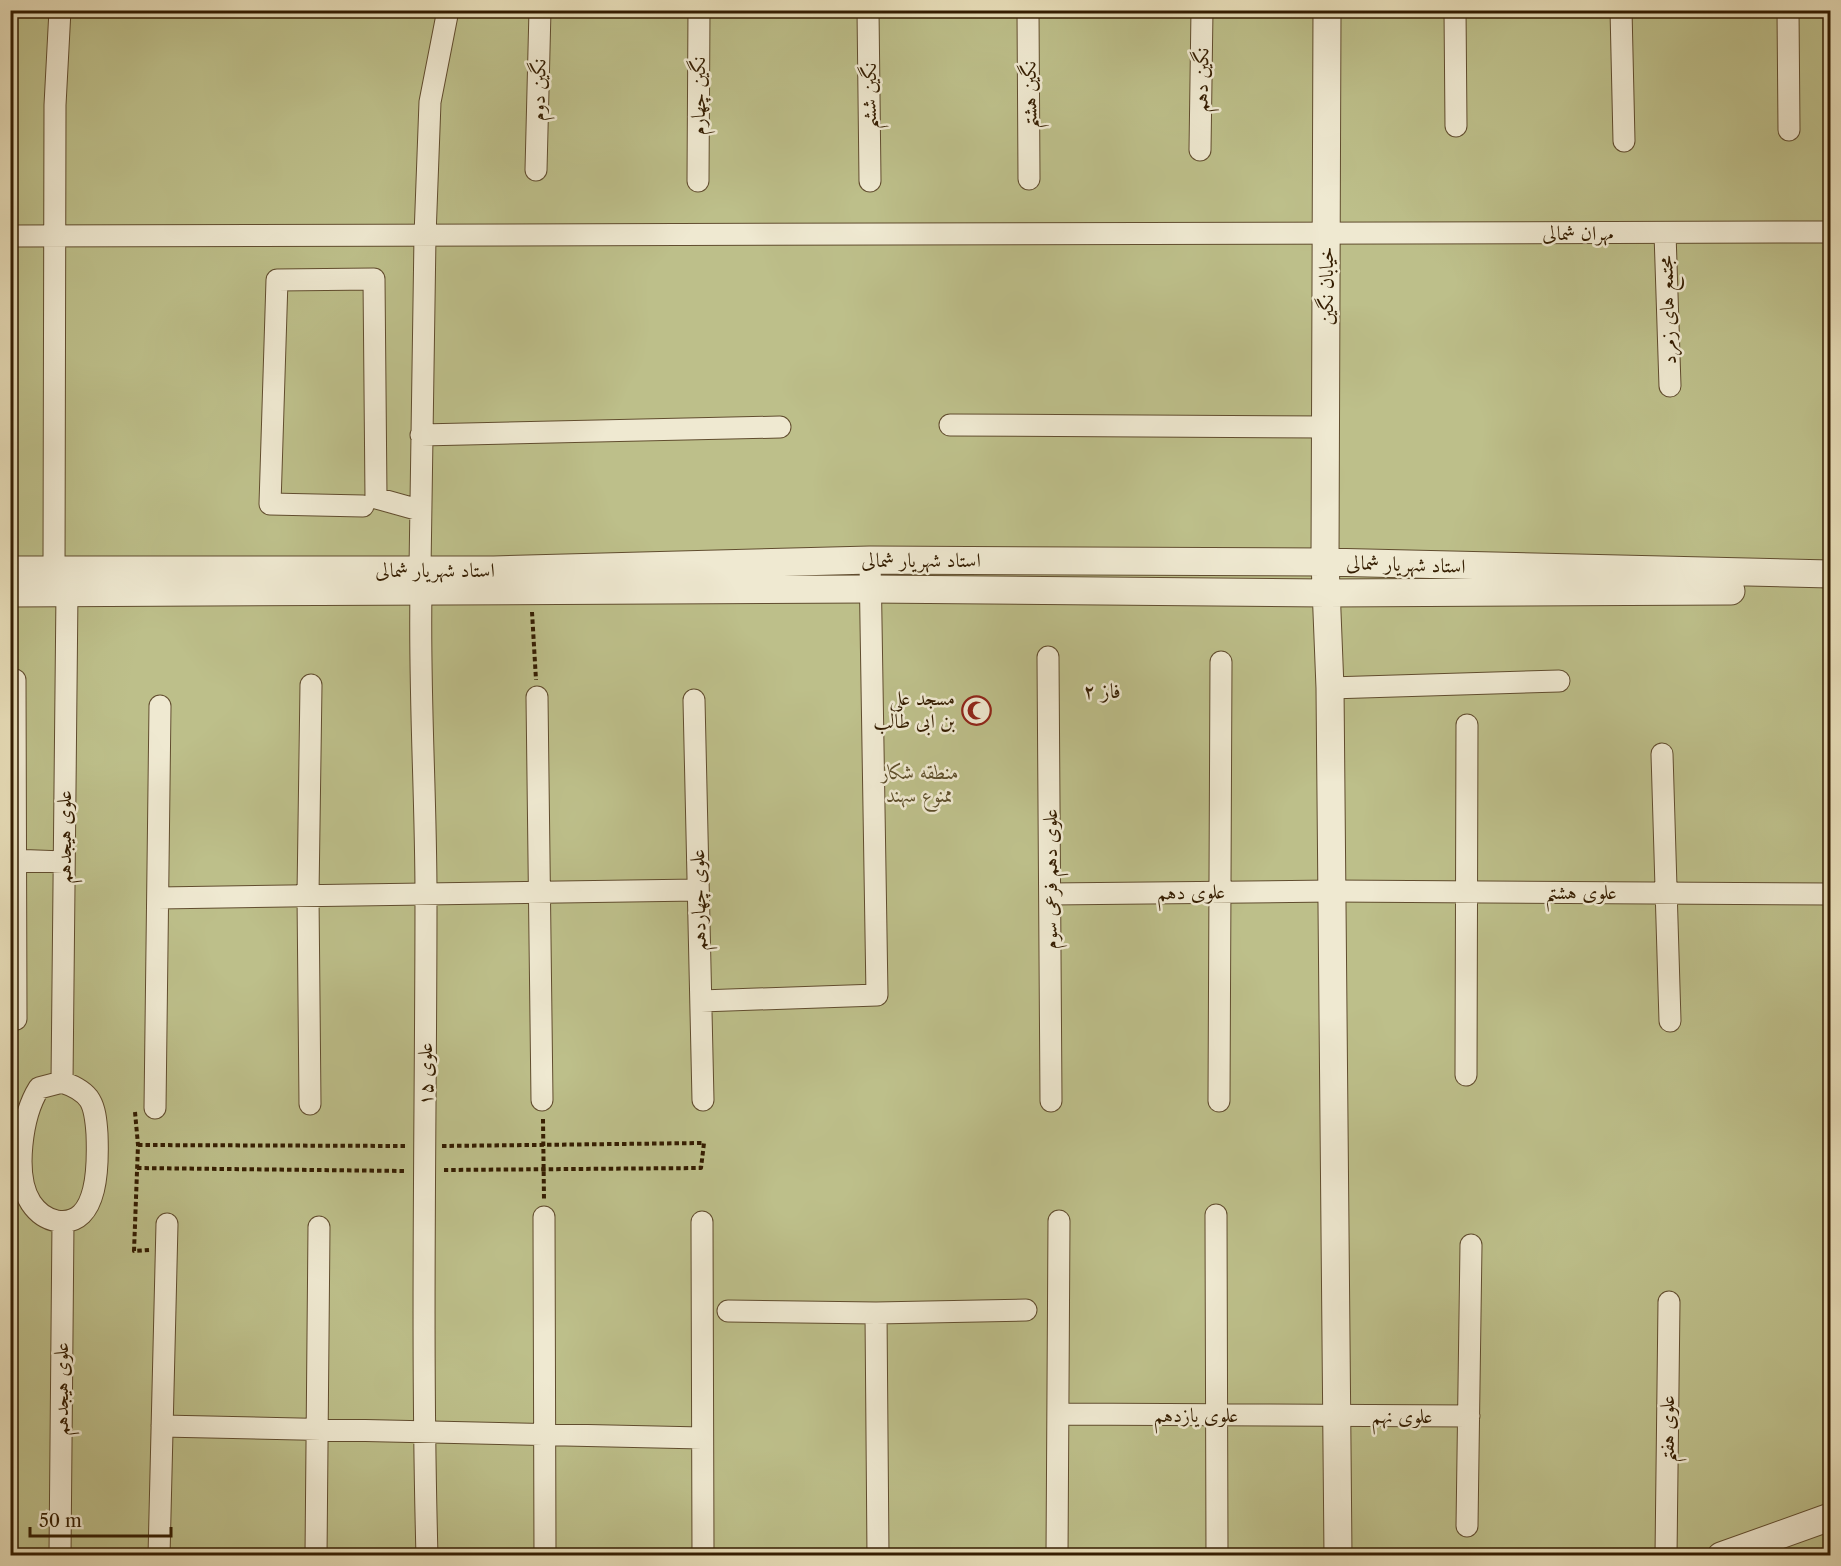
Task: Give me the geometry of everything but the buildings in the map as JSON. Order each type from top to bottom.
[{"type":"street","name":"علوی هیجدهم","points":[[60,10],[55,105],[54,235],[64,862],[62,1082]]},
{"type":"street","name":"علوی ۱۵","points":[[427,1556],[423,1432],[426,893],[420,671],[419,510],[430,102],[448,10]]},
{"type":"street","name":"نگین دوم","points":[[536,170],[540,10]]},
{"type":"street","name":"نگین چهارم","points":[[698,182],[699,10]]},
{"type":"street","name":"نگین ششم","points":[[868,10],[870,181]]},
{"type":"street","name":"نگین هشتم","points":[[1028,10],[1029,179]]},
{"type":"street","name":"نگین دهم","points":[[1200,150],[1202,10]]},
{"type":"street","name":"خیابان نگین","points":[[1327,10],[1325,562],[1330,688],[1338,1556]]},
{"type":"street","points":[[1455,10],[1456,126]]},
{"type":"street","points":[[1621,10],[1624,141]]},
{"type":"street","points":[[1788,10],[1789,130]]},
{"type":"street","name":"مهران شمالی","points":[[10,236],[1830,232]]},
{"type":"street","name":"مجتمع های زمرد","points":[[1665,233],[1670,386]]},
{"type":"street","points":[[363,506],[270,504],[277,280],[374,279],[376,498],[419,510]]},
{"type":"street","points":[[950,424],[1326,427]]},
{"type":"street","points":[[421,435],[780,427]]},
{"type":"street","points":[[701,1001],[878,995],[870,560]]},
{"type":"street","name":"استاد شهریار شمالی","points":[[420,581],[494,570],[870,560],[1325,562],[1830,574]]},
{"type":"street","name":"استاد شهریار شمالی","points":[[10,570],[60,581],[420,581],[531,591],[869,589],[1326,593],[1830,591]]},
{"type":"street","name":"استاد شهریار شمالی","points":[[10,593],[60,581]]},
{"type":"street","name":"علوی دهم فرعی سوم","points":[[1048,657],[1051,1101]]},
{"type":"street","points":[[1219,1101],[1221,662]]},
{"type":"street","points":[[10,1019],[16,1020],[13,860],[15,680]]},
{"type":"street","points":[[1330,688],[1559,681]]},
{"type":"street","points":[[310,1104],[308,895],[311,685]]},
{"type":"street","points":[[537,697],[542,1100]]},
{"type":"street","name":"علوی چهاردهم","points":[[694,700],[703,1100]]},
{"type":"street","points":[[155,1102],[160,706]]},
{"type":"street","points":[[1466,1075],[1467,725]]},
{"type":"street","points":[[1662,754],[1664,893],[1670,1021]]},
{"type":"street","points":[[13,860],[64,862]]},
{"type":"street","points":[[158,898],[698,890]]},
{"type":"street","name":"علوی دهم","points":[[1050,894],[1332,891]]},
{"type":"street","name":"علوی هشتم","points":[[1332,891],[1830,894]]},
{"type":"street","points":[[62,1082],[81,1088],[94,1106],[98,1158],[96,1182],[88,1205],[75,1218],[63,1222],[47,1219],[31,1203],[24,1181],[22,1151],[29,1103],[39,1088],[62,1082]]},
{"type":"street","points":[[1216,1215],[1217,1556]]},
{"type":"street","points":[[544,1217],[545,1556]]},
{"type":"street","points":[[1058,1556],[1059,1221]]},
{"type":"street","name":"علوی هیجدهم","points":[[60,1556],[63,1222]]},
{"type":"street","points":[[702,1222],[703,1556]]},
{"type":"street","points":[[159,1556],[167,1224]]},
{"type":"street","points":[[316,1556],[319,1227]]},
{"type":"street","points":[[1467,1526],[1471,1245]]},
{"type":"street","name":"علوی هفتم","points":[[1666,1556],[1669,1302]]},
{"type":"street","points":[[728,1311],[876,1313],[1026,1310]]},
{"type":"street","points":[[876,1313],[878,1556]]},
{"type":"street","name":"علوی یازدهم","points":[[1058,1414],[1335,1416]]},
{"type":"street","name":"علوی نهم","points":[[1335,1416],[1469,1416]]},
{"type":"street","points":[[162,1426],[702,1438]]},
{"type":"street","points":[[1721,1556],[1830,1517]]},
{"type":"path","points":[[531,591],[537,697]]},
{"type":"path","points":[[155,1102],[133,1097],[138,1145],[134,1251],[166,1250]]},
{"type":"path","points":[[542,1100],[544,1217]]},
{"type":"green space","name":"منطقه شکار ممنوع سهند","points":[[11,11],[1830,11],[1830,1555],[11,1556]]},
{"type":"place","name":"مسجد علی بن ابی طالب","points":[[976,710]]},
{"type":"district","name":"فاز ۲","points":[[1102,691]]}]
